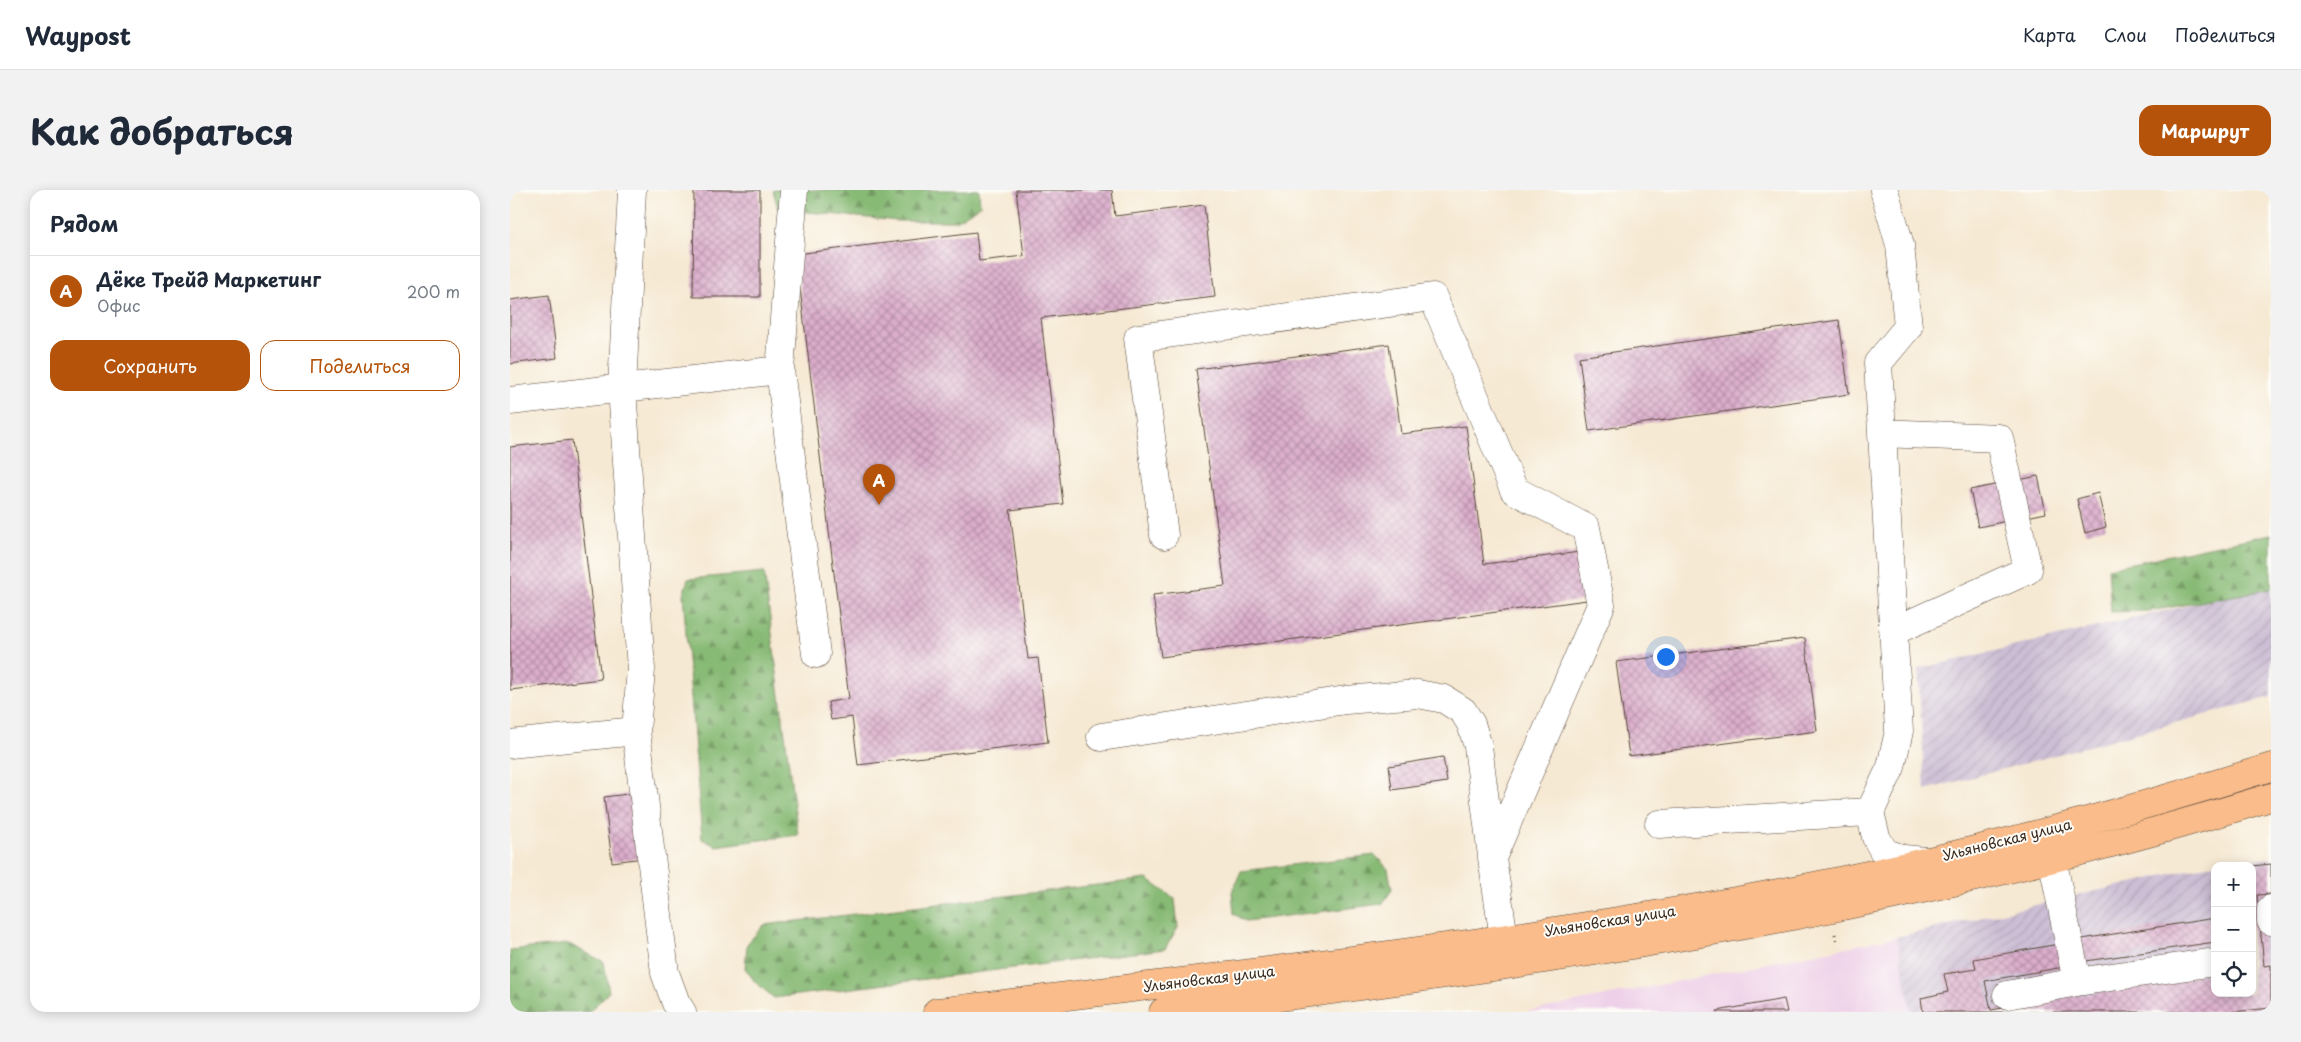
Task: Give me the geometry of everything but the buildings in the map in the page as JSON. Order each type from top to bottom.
[{"type":"highway","name":"Ульяновская улица","points":[[936,1012],[1299,968],[1742,900],[1850,878],[2031,835],[2271,766]]},
{"type":"highway","name":"Ульяновская улица","points":[[1163,1012],[1303,1003],[1748,926],[1830,910],[2052,858],[2271,797]]},
{"type":"highway","points":[[1299,968],[1303,1003]]},
{"type":"lane","points":[[632,190],[622,388],[641,668],[636,731],[665,973],[663,1002],[658,1012]]},
{"type":"lane","points":[[794,190],[780,370],[816,654]]},
{"type":"lane","points":[[1850,878],[1864,868],[1873,858],[1873,824],[1892,767],[1899,731],[1878,363],[1908,327],[1900,245],[1884,190]]},
{"type":"lane","points":[[1164,535],[1138,338],[1433,297],[1514,490],[1586,528],[1601,605],[1492,858]]},
{"type":"lane","points":[[510,401],[780,370]]},
{"type":"lane","points":[[1882,433],[1999,438],[2028,570],[1894,631]]},
{"type":"lane","points":[[1101,737],[1346,700],[1418,694],[1444,699],[1463,711],[1471,724],[1478,746],[1504,938]]},
{"type":"lane","points":[[510,744],[636,731]]},
{"type":"lane","points":[[1659,824],[1873,824]]},
{"type":"lane","points":[[1873,824],[1883,850],[1904,859],[1924,860]]},
{"type":"lane","points":[[2052,858],[2077,982]]},
{"type":"lane","points":[[2271,909],[2271,921]]},
{"type":"lane","points":[[2007,995],[2077,982],[2208,963]]},
{"type":"lane","points":[[665,973],[676,1003],[682,1012]]},
{"type":"shaded area","points":[[2271,586],[2271,697],[1925,790],[1918,669]]},
{"type":"shaded area","points":[[2271,858],[2271,1012],[1911,1012],[1897,937],[2211,865],[2211,997],[2256,997],[2256,862],[2229,862]]},
{"type":"shaded area","points":[[1897,937],[1911,1012],[1526,1012]]},
{"type":"green space","points":[[773,190],[979,190],[980,206],[956,221],[898,221],[778,209]]},
{"type":"green space","points":[[2271,534],[2271,589],[2150,611],[2111,612],[2108,568]]},
{"type":"green space","points":[[764,572],[798,835],[716,846],[702,839],[683,595],[688,579]]},
{"type":"green space","points":[[1375,855],[1388,869],[1392,890],[1382,904],[1246,921],[1234,914],[1232,892],[1241,871]]},
{"type":"green space","points":[[1147,879],[1175,899],[1178,927],[1165,949],[774,998],[755,982],[745,968],[747,944],[764,925]]},
{"type":"green space","points":[[569,944],[604,962],[609,992],[589,1012],[510,1012],[510,950]]},
{"type":"place","name":"Дёке Трейд Маркетинг","points":[[879,505]]}]
